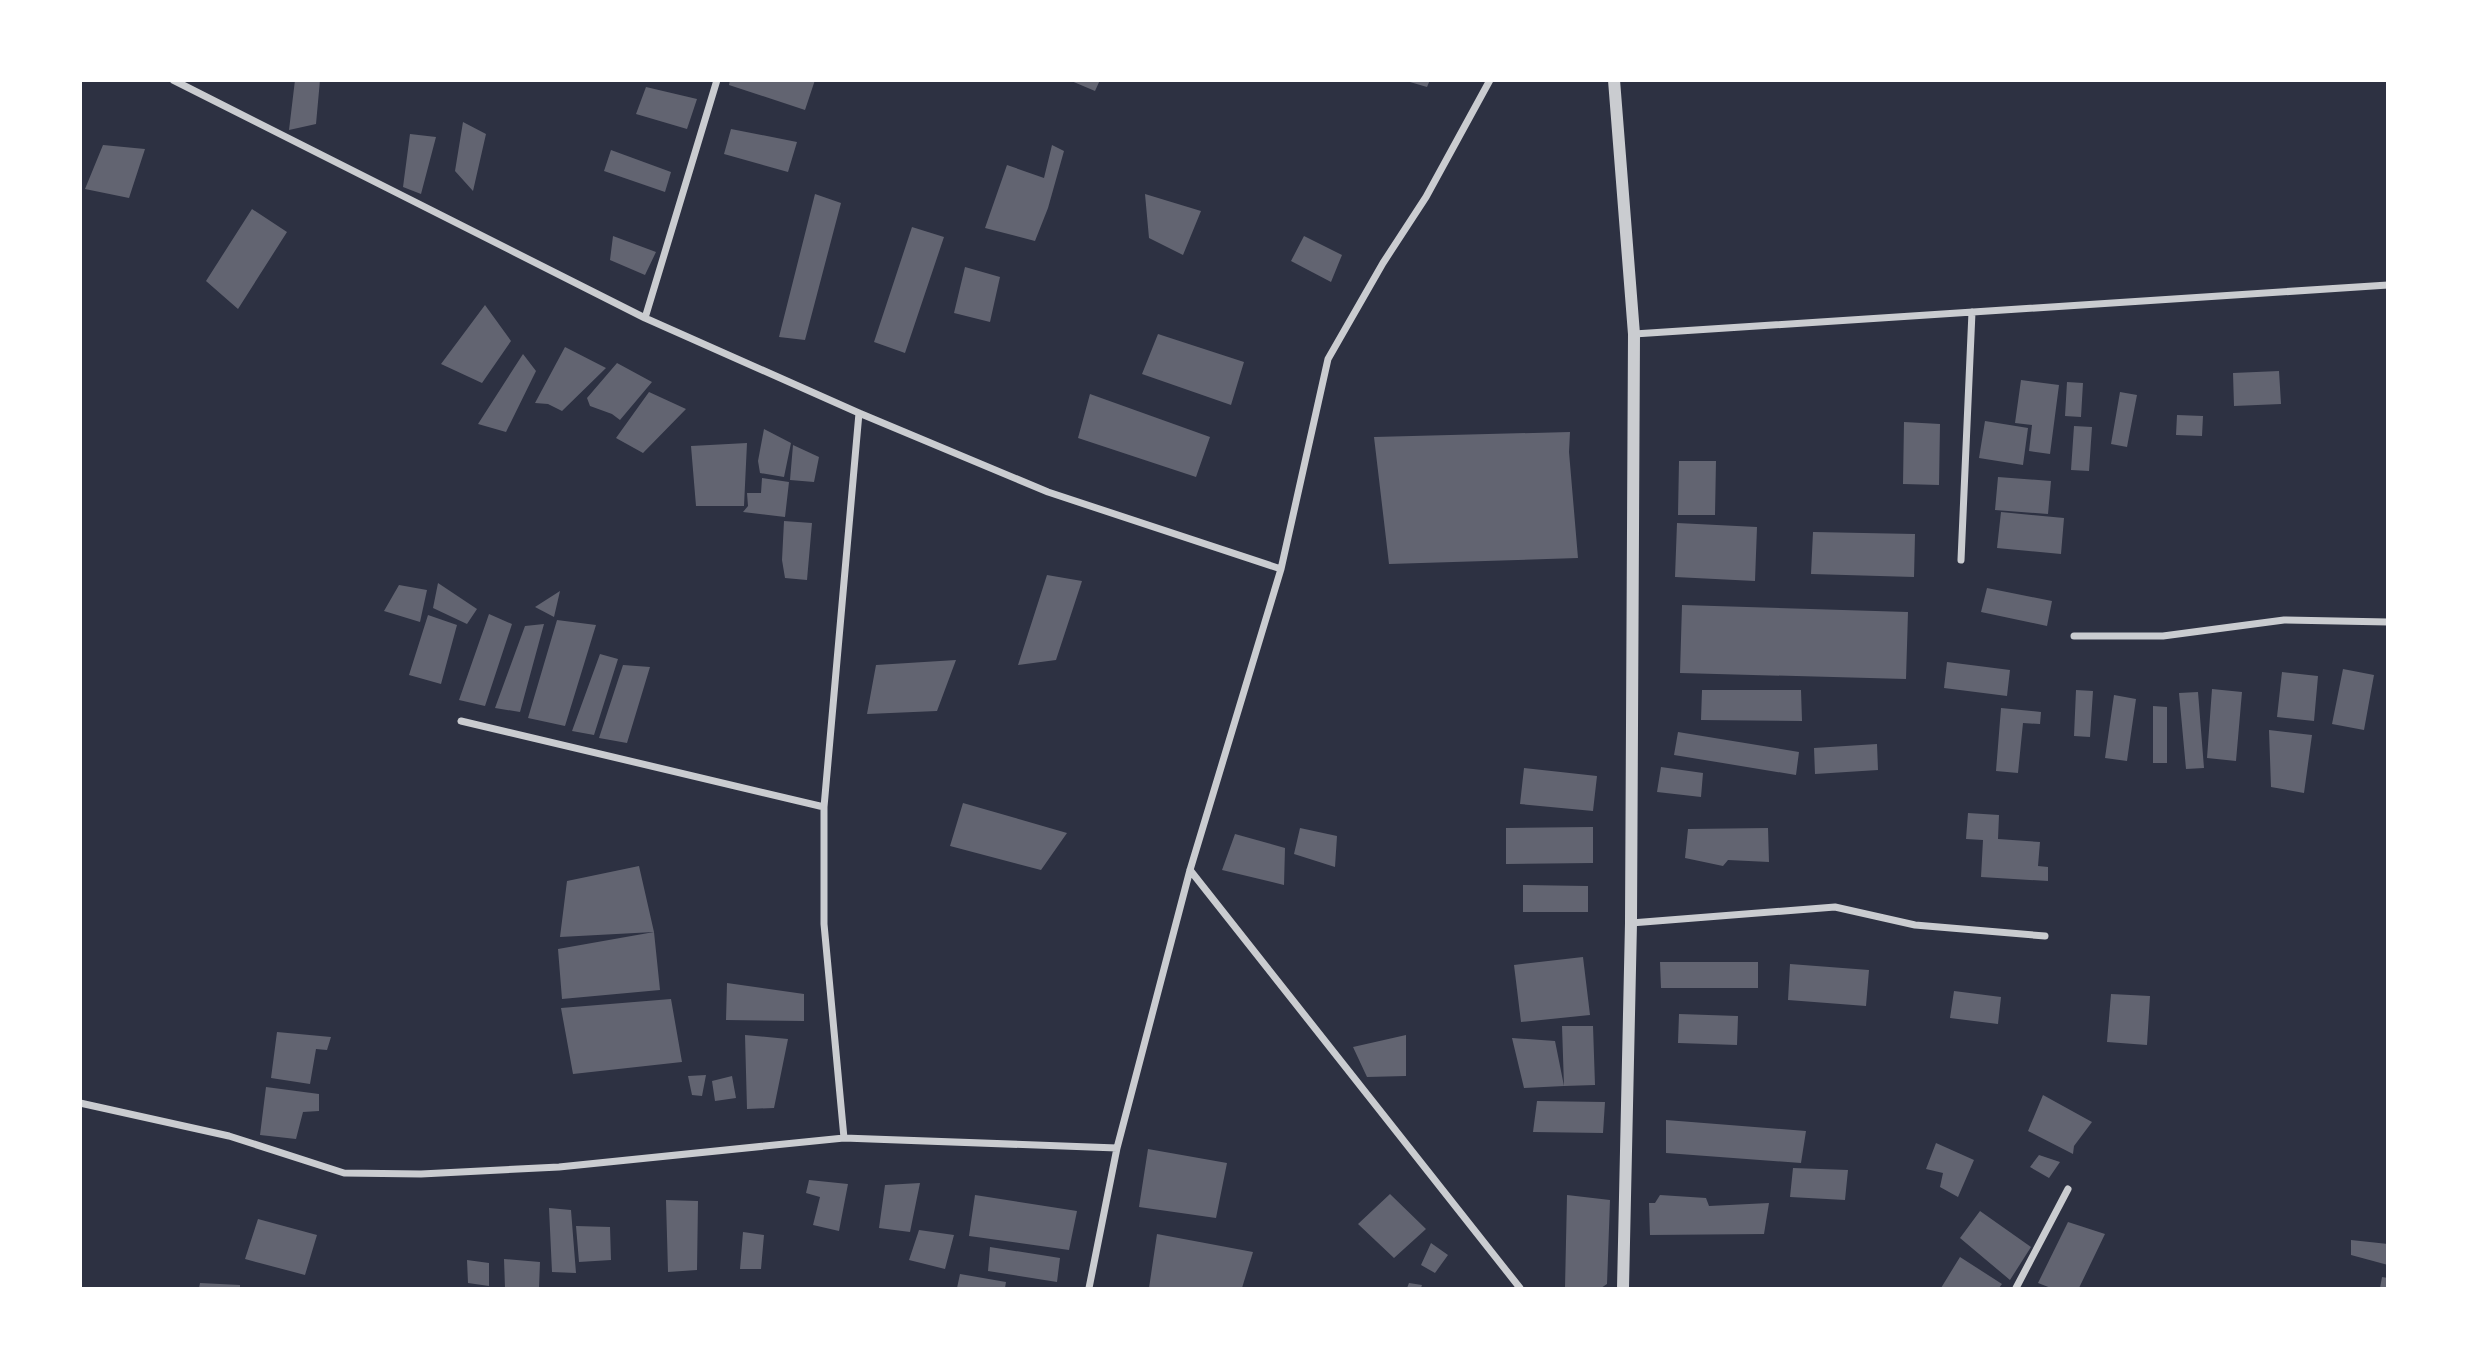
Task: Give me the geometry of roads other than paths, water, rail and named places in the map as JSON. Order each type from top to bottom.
[{"type":"street","points":[[173,80],[645,318],[859,413],[1048,492],[1281,569]]},
{"type":"street","points":[[645,318],[717,80]]},
{"type":"street","points":[[1089,1289],[1117,1148],[1190,870],[1281,569],[1328,359],[1382,262],[1426,197],[1490,80]]},
{"type":"street","points":[[1614,80],[1634,334],[1631,923],[1622,1289]]},
{"type":"street","points":[[1634,334],[2388,285]]},
{"type":"street","points":[[1961,560],[1972,312]]},
{"type":"street","points":[[844,1138],[824,924],[824,807],[859,413]]},
{"type":"street","points":[[2074,636],[2163,636],[2284,620],[2388,622]]},
{"type":"street","points":[[461,721],[824,807]]},
{"type":"street","points":[[1190,870],[1520,1289]]},
{"type":"street","points":[[1631,923],[1835,907],[1915,925],[2045,936]]},
{"type":"street","points":[[80,1103],[229,1136],[344,1174],[421,1174],[559,1167],[844,1138],[1117,1148]]},
{"type":"street","points":[[2016,1289],[2068,1189]]}]
